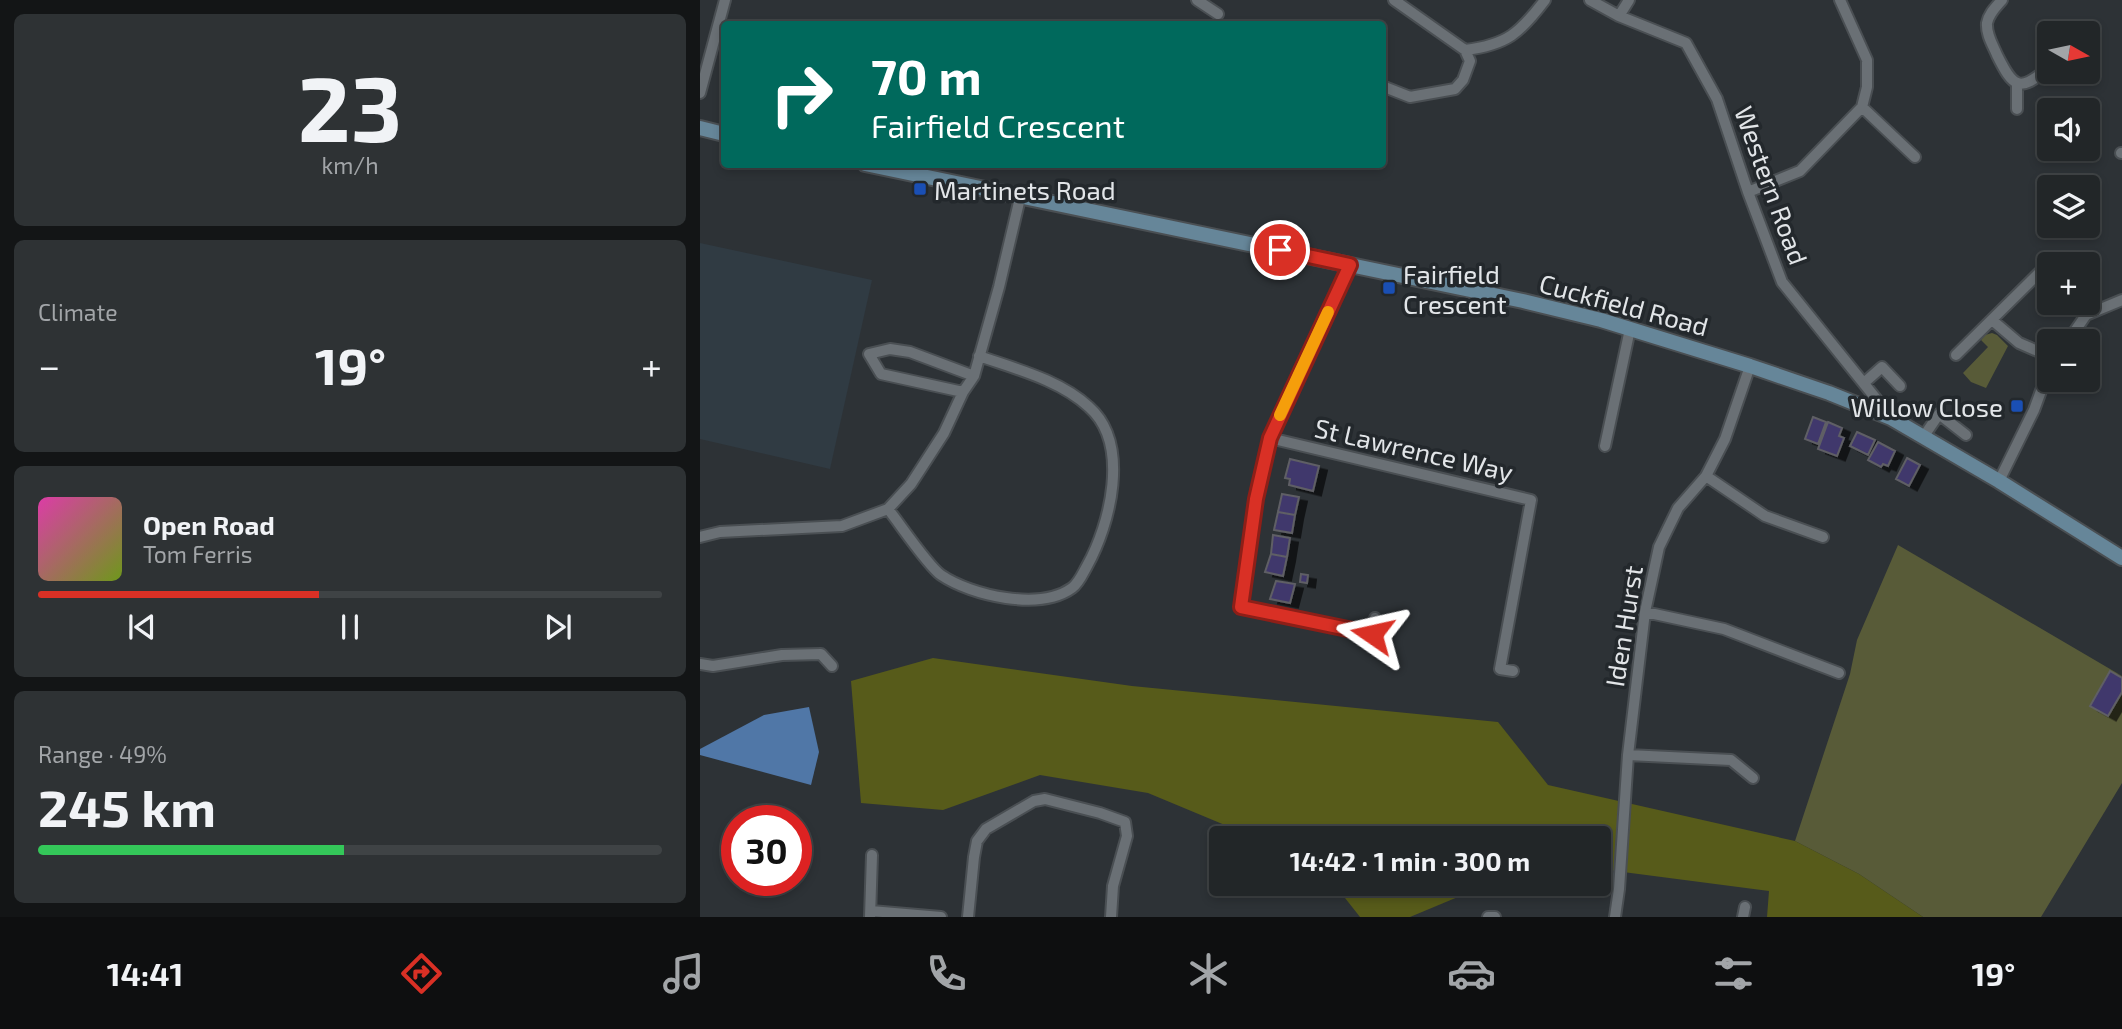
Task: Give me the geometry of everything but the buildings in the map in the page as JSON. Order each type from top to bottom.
[{"type":"street","points":[[700,93],[725,0]]},
{"type":"street","points":[[1197,0],[1218,15]]},
{"type":"street","points":[[1386,88],[1410,97],[1455,89],[1463,80],[1470,61],[1465,50],[1394,0]]},
{"type":"street","points":[[1465,50],[1491,47],[1524,27],[1545,0]]},
{"type":"street","name":"Western Road","points":[[1590,0],[1619,16],[1686,43],[1717,99],[1782,282],[1865,382],[1891,418]]},
{"type":"street","points":[[1619,16],[1629,0]]},
{"type":"street","points":[[1748,192],[1800,171],[1862,107],[1867,87],[1867,60],[1840,0]]},
{"type":"street","points":[[2002,0],[1990,14],[1988,36],[2009,79],[2017,84],[2037,77]]},
{"type":"street","points":[[2017,84],[2017,109]]},
{"type":"street","points":[[1862,107],[1915,157]]},
{"type":"street","points":[[700,128],[721,133]]},
{"type":"street","name":"Cuckfield Road","points":[[884,168],[1522,301],[1630,329],[1750,366],[1891,418],[2122,558]]},
{"type":"street","points":[[700,537],[720,532],[842,526],[888,509],[911,484],[944,433],[963,392],[974,376],[1020,198]]},
{"type":"street","points":[[1350,265],[1270,438],[1256,499],[1241,607],[1372,634],[1375,618]]},
{"type":"street","points":[[1956,355],[2037,275]]},
{"type":"street","points":[[2077,329],[2086,316],[2122,300]]},
{"type":"street","points":[[1992,320],[2020,343],[2037,351]]},
{"type":"street","points":[[1605,446],[1630,329]]},
{"type":"street","points":[[963,392],[881,374],[869,354],[890,349],[910,352],[974,376]]},
{"type":"street","points":[[888,509],[940,575],[973,591],[1028,601],[1056,597],[1075,587],[1091,558],[1104,525],[1113,485],[1113,457],[1103,425],[1091,408],[1067,390],[979,356]]},
{"type":"street","name":"Iden Hurst","points":[[1615,917],[1628,755],[1644,612],[1659,547],[1678,508],[1706,477],[1725,439],[1750,366]]},
{"type":"street","points":[[1865,382],[1882,368],[1900,386]]},
{"type":"street","points":[[1999,481],[2041,392]]},
{"type":"street","points":[[1924,436],[1939,414],[1966,435]]},
{"type":"street","name":"St Lawrence Way","points":[[1270,438],[1531,500],[1500,668],[1513,671]]},
{"type":"street","points":[[1706,477],[1765,516],[1823,537]]},
{"type":"street","points":[[1644,612],[1724,629],[1839,673]]},
{"type":"street","points":[[700,663],[713,666],[782,655],[821,654],[832,666]]},
{"type":"street","points":[[1628,755],[1731,760],[1753,778]]},
{"type":"street","points":[[968,917],[977,841],[986,829],[1034,801],[1045,799],[1125,822],[1127,836],[1113,886],[1111,917]]},
{"type":"street","points":[[872,855],[871,914],[941,917]]},
{"type":"street","points":[[1488,917],[1494,917]]},
{"type":"shaded area","points":[[700,243],[872,280],[830,469],[700,439]]},
{"type":"green space","points":[[1992,333],[2008,346],[1986,388],[1971,382],[1963,373],[1988,347],[1981,340]]},
{"type":"green space","points":[[1898,545],[2122,676],[2122,783],[2041,917],[1923,917],[1859,874],[1795,841],[1850,674],[1857,640]]},
{"type":"green space","points":[[933,658],[1132,686],[1498,722],[1548,785],[1795,841],[1859,874],[1923,917],[1767,917],[1769,891],[1611,870],[1611,826],[1227,826],[1148,793],[1040,775],[943,810],[861,803],[851,681]]},
{"type":"green space","points":[[1343,896],[1460,896],[1410,917],[1360,917]]},
{"type":"water","points":[[809,707],[819,752],[811,785],[700,755],[700,749],[764,715]]},
{"type":"slow traffic","points":[[1280,415],[1328,312]]},
{"type":"place","name":"Martinets Road","points":[[920,189]]},
{"type":"place","name":"Fairfield Crescent","points":[[1389,288]]},
{"type":"place","name":"Willow Close","points":[[2017,406]]},
{"type":"route","points":[[1280,250],[1350,265],[1270,438],[1256,499],[1241,607],[1372,634]]}]
